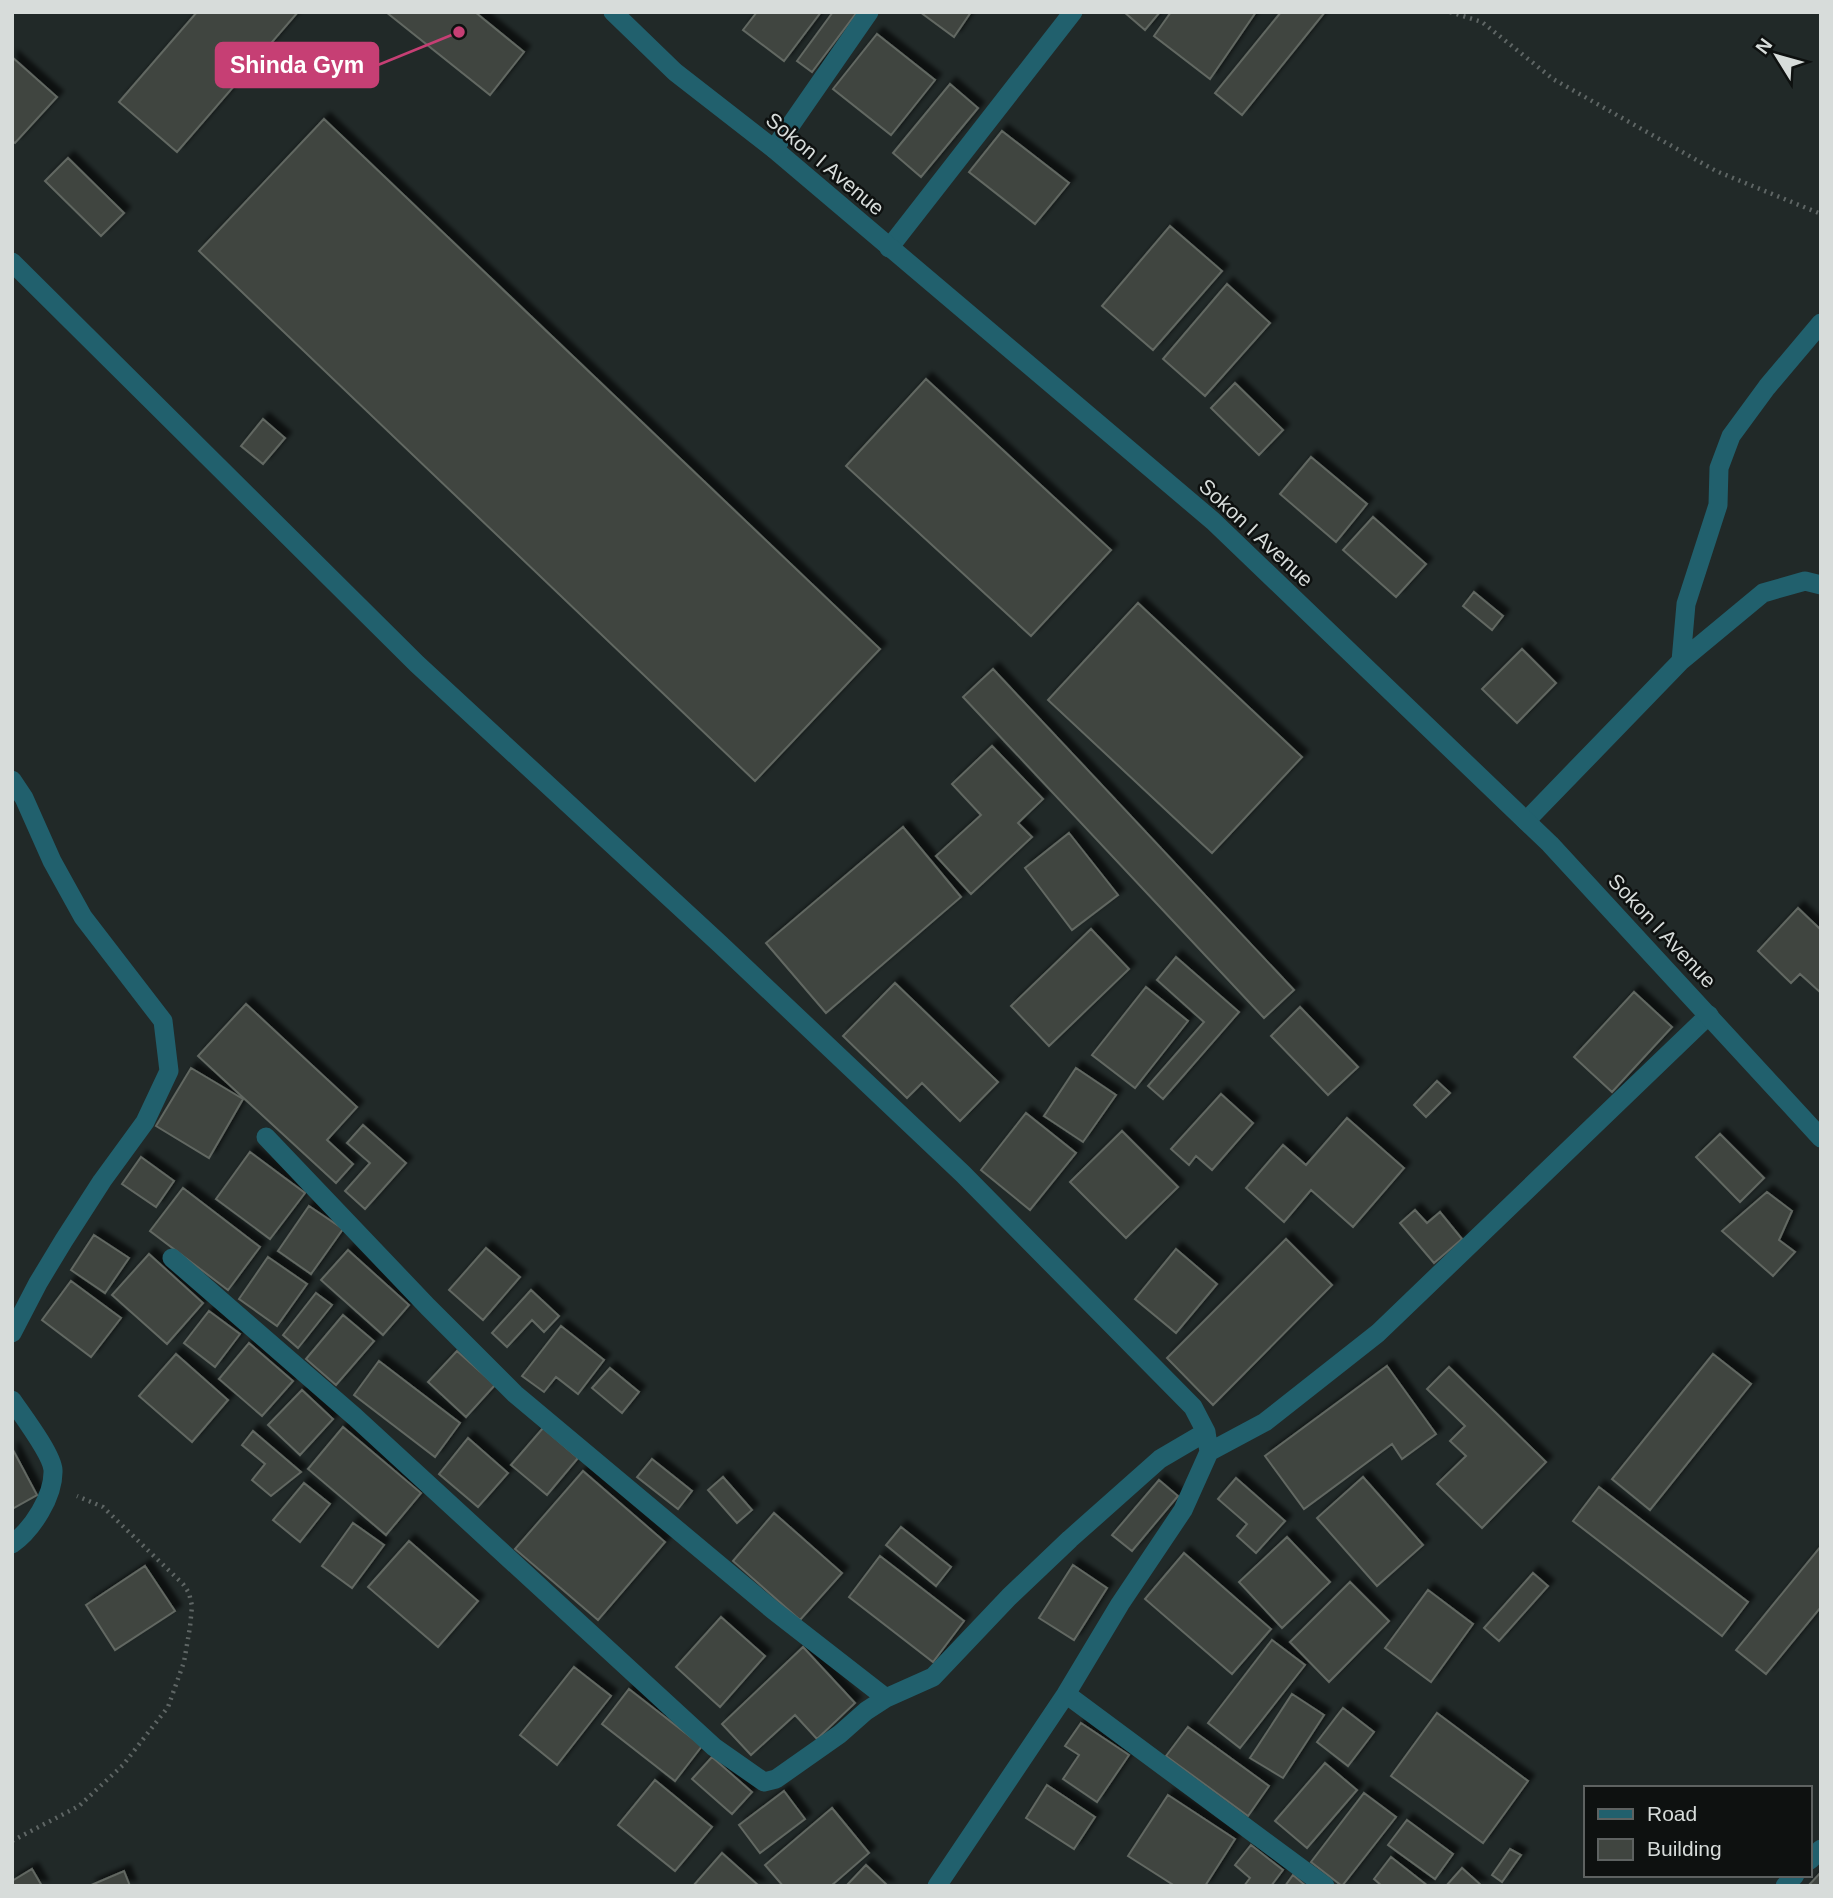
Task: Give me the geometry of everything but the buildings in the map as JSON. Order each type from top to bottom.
[{"type":"street","name":"Sokon I Avenue","points":[[613,12],[675,72],[774,149],[1213,521],[1525,821],[1821,1138]]},
{"type":"street","points":[[774,149],[869,12]]},
{"type":"street","points":[[889,248],[1073,12]]},
{"type":"street","points":[[12,262],[417,664],[720,944],[962,1174],[1193,1407],[1206,1432],[1209,1452],[1183,1510],[1120,1604],[1066,1693],[937,1886]]},
{"type":"street","points":[[1681,661],[1686,604],[1717,505],[1719,468],[1731,436],[1767,387],[1821,323]]},
{"type":"street","points":[[1525,821],[1681,661],[1763,593],[1805,581],[1821,585]]},
{"type":"street","points":[[12,780],[83,917],[163,1021],[169,1070],[145,1122],[64,1240],[12,1333]]},
{"type":"street","points":[[1209,1452],[1265,1422],[1378,1333],[1709,1015]]},
{"type":"street","points":[[266,1137],[515,1394],[762,1601],[886,1698]]},
{"type":"street","points":[[172,1258],[355,1417],[646,1687],[714,1747],[764,1782],[776,1779],[886,1698],[933,1677],[1009,1597],[1070,1539],[1160,1459],[1206,1432]]},
{"type":"street","points":[[12,1400],[41,1443],[53,1469],[45,1506],[24,1536],[12,1544]]},
{"type":"street","points":[[1066,1693],[1325,1886]]},
{"type":"path","points":[[1450,12],[1482,22],[1553,79],[1716,171],[1821,214]]},
{"type":"path","points":[[12,1841],[79,1806],[131,1755],[167,1707],[184,1662],[192,1606],[189,1592],[183,1584],[133,1537],[119,1520],[103,1507],[69,1491],[53,1469]]},
{"type":"place","name":"Shinda Gym","points":[[459,32]]}]
